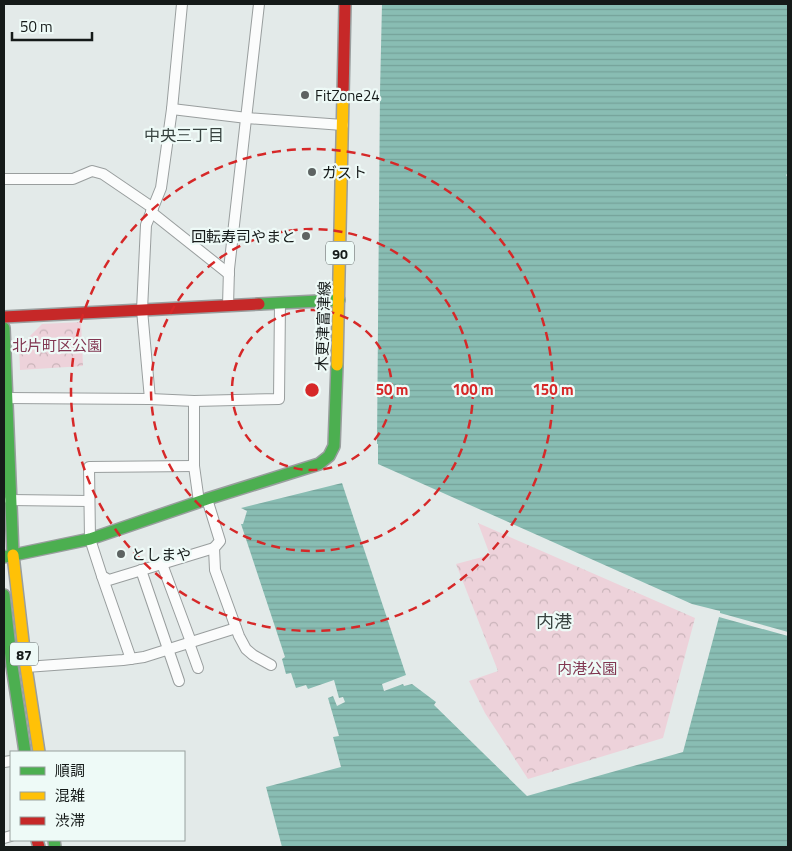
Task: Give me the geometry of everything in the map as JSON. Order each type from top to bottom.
[{"type":"main road","name":"木更津富津線","points":[[8,556],[90,538],[203,500],[316,466],[330,456],[334,446],[339,300],[345,4]]},
{"type":"main road","points":[[4,317],[339,300]]},
{"type":"main road","points":[[4,328],[10,500],[8,556]]},
{"type":"main road","name":"87","points":[[8,556],[39,751]]},
{"type":"main road","name":"87","points":[[4,595],[8,666],[25,751]]},
{"type":"street","points":[[150,399],[142,310],[146,225],[161,188],[172,109],[182,4]]},
{"type":"street","points":[[228,306],[229,274],[259,4]]},
{"type":"street","points":[[172,109],[247,118],[344,125]]},
{"type":"street","points":[[4,179],[73,179],[92,171],[103,174],[152,210],[229,274]]},
{"type":"street","points":[[7,398],[194,400],[279,398],[280,303]]},
{"type":"street","points":[[102,576],[109,580],[214,548],[220,542],[203,500],[194,466],[194,400]]},
{"type":"street","points":[[131,659],[90,538],[89,467],[194,466]]},
{"type":"street","points":[[10,500],[89,502]]},
{"type":"street","points":[[214,548],[215,570],[239,636],[246,649],[253,656],[272,665]]},
{"type":"street","points":[[162,564],[198,668]]},
{"type":"street","points":[[141,570],[179,681]]},
{"type":"street","points":[[26,667],[144,657],[236,628]]},
{"type":"green space","name":"北片町区公園","points":[[81,322],[83,366],[20,370],[19,347],[42,324]]},
{"type":"green space","name":"内港公園","points":[[478,523],[695,618],[663,738],[528,779],[485,713],[469,681],[498,671],[456,564],[490,555]]},
{"type":"shaded area","points":[[382,4],[788,4],[788,173],[786,175],[788,178],[788,632],[692,604],[378,464]]},
{"type":"shaded area","points":[[342,483],[406,675],[382,684],[384,691],[403,684],[404,686],[412,684],[436,702],[434,705],[527,796],[683,752],[719,617],[788,636],[788,847],[282,847],[266,787],[341,767],[333,737],[339,736],[328,698],[333,696],[337,706],[345,702],[343,697],[339,698],[334,680],[308,689],[306,685],[296,688],[291,673],[286,674],[282,659],[285,657],[241,524],[243,524],[247,511],[241,508]]},
{"type":"traffic: fast","points":[[259,304],[339,300]]},
{"type":"traffic: fast","points":[[4,328],[13,555]]},
{"type":"traffic: fast","points":[[4,557],[90,539],[207,499],[319,464],[329,456],[334,446],[337,365]]},
{"type":"traffic: fast","points":[[4,595],[25,751]]},
{"type":"traffic: fast","points":[[54,841],[55,847]]},
{"type":"traffic: slow","points":[[337,365],[343,95]]},
{"type":"traffic: slow","points":[[13,555],[26,667],[39,751]]},
{"type":"traffic: jam","points":[[343,95],[345,4]]},
{"type":"traffic: jam","points":[[4,317],[259,304]]},
{"type":"traffic: jam","points":[[37,841],[39,847]]},
{"type":"place","name":"FitZone24","points":[[305,95]]},
{"type":"place","name":"ガスト","points":[[312,172]]},
{"type":"place","name":"回転寿司やまと","points":[[306,236]]},
{"type":"place","name":"としまや","points":[[121,554]]},
{"type":"district","name":"中央三丁目","points":[[184,135]]},
{"type":"district","name":"内港","points":[[554,621]]}]
